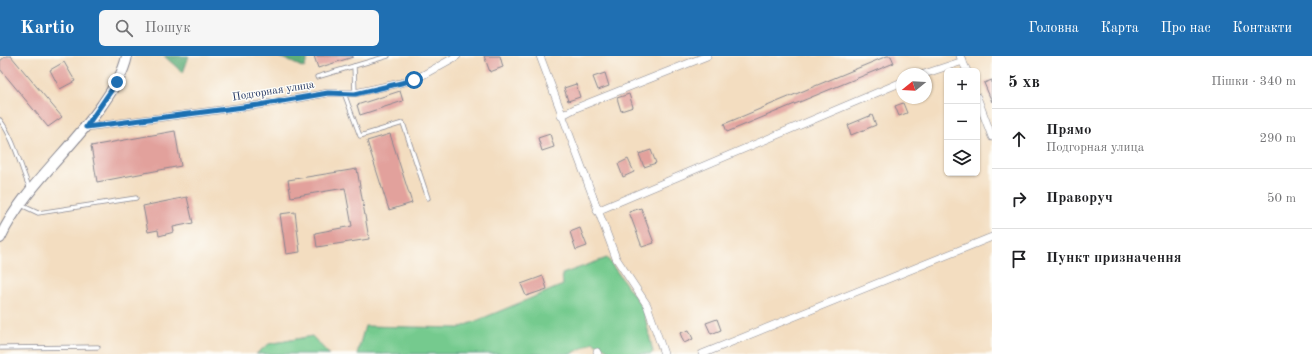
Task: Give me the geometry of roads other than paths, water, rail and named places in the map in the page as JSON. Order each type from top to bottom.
[{"type":"main road","points":[[0,238],[4,222],[86,127],[117,82],[124,69],[127,56]]},
{"type":"street","name":"Подгорная улица","points":[[86,127],[259,105],[328,93],[355,94],[414,80],[456,56]]},
{"type":"street","points":[[540,56],[561,116],[616,258],[647,305],[664,354]]},
{"type":"street","points":[[561,116],[576,108],[707,56]]},
{"type":"street","points":[[932,71],[962,59]]},
{"type":"street","points":[[597,211],[896,85]]},
{"type":"street","points":[[980,104],[992,137]]},
{"type":"street","points":[[702,354],[992,237]]},
{"type":"lane","points":[[317,77],[388,56]]},
{"type":"lane","points":[[354,66],[355,94]]},
{"type":"lane","points":[[344,93],[360,136],[403,123],[428,198]]},
{"type":"lane","points":[[0,120],[13,143],[20,167],[31,190]]},
{"type":"lane","points":[[20,204],[38,213],[136,198]]},
{"type":"lane","points":[[0,348],[98,347]]}]
